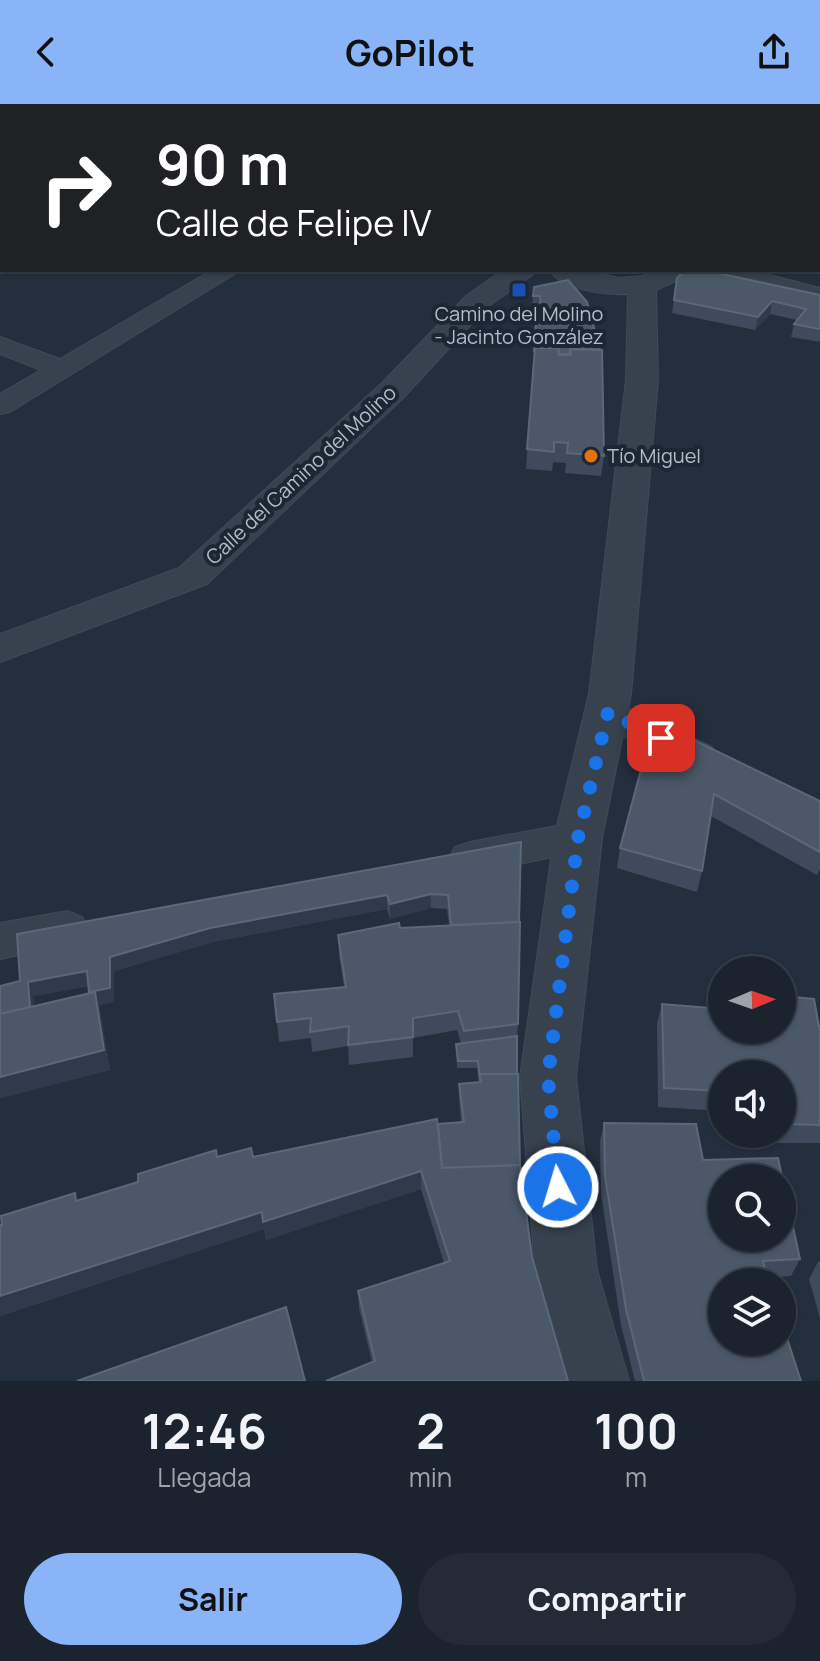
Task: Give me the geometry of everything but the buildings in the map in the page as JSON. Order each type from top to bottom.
[{"type":"street","points":[[0,406],[226,272]]},
{"type":"street","name":"Calle del Camino del Molino","points":[[0,649],[193,576],[393,390],[476,302],[503,281],[521,272]]},
{"type":"street","points":[[568,272],[601,284],[701,272]]},
{"type":"street","points":[[728,272],[820,295]]},
{"type":"street","points":[[596,1381],[566,1270],[548,1077],[578,838],[608,712],[642,380],[662,276]]},
{"type":"street","points":[[0,345],[62,369]]},
{"type":"street","points":[[608,712],[735,775]]},
{"type":"street","points":[[425,866],[578,838]]},
{"type":"street","points":[[0,941],[110,922]]},
{"type":"place","name":"Camino del Molino - Jacinto González","points":[[519,290]]},
{"type":"place","name":"Tío Miguel","points":[[591,456]]},
{"type":"route","points":[[558,1187],[548,1077],[578,838],[608,712],[661,738]]}]
